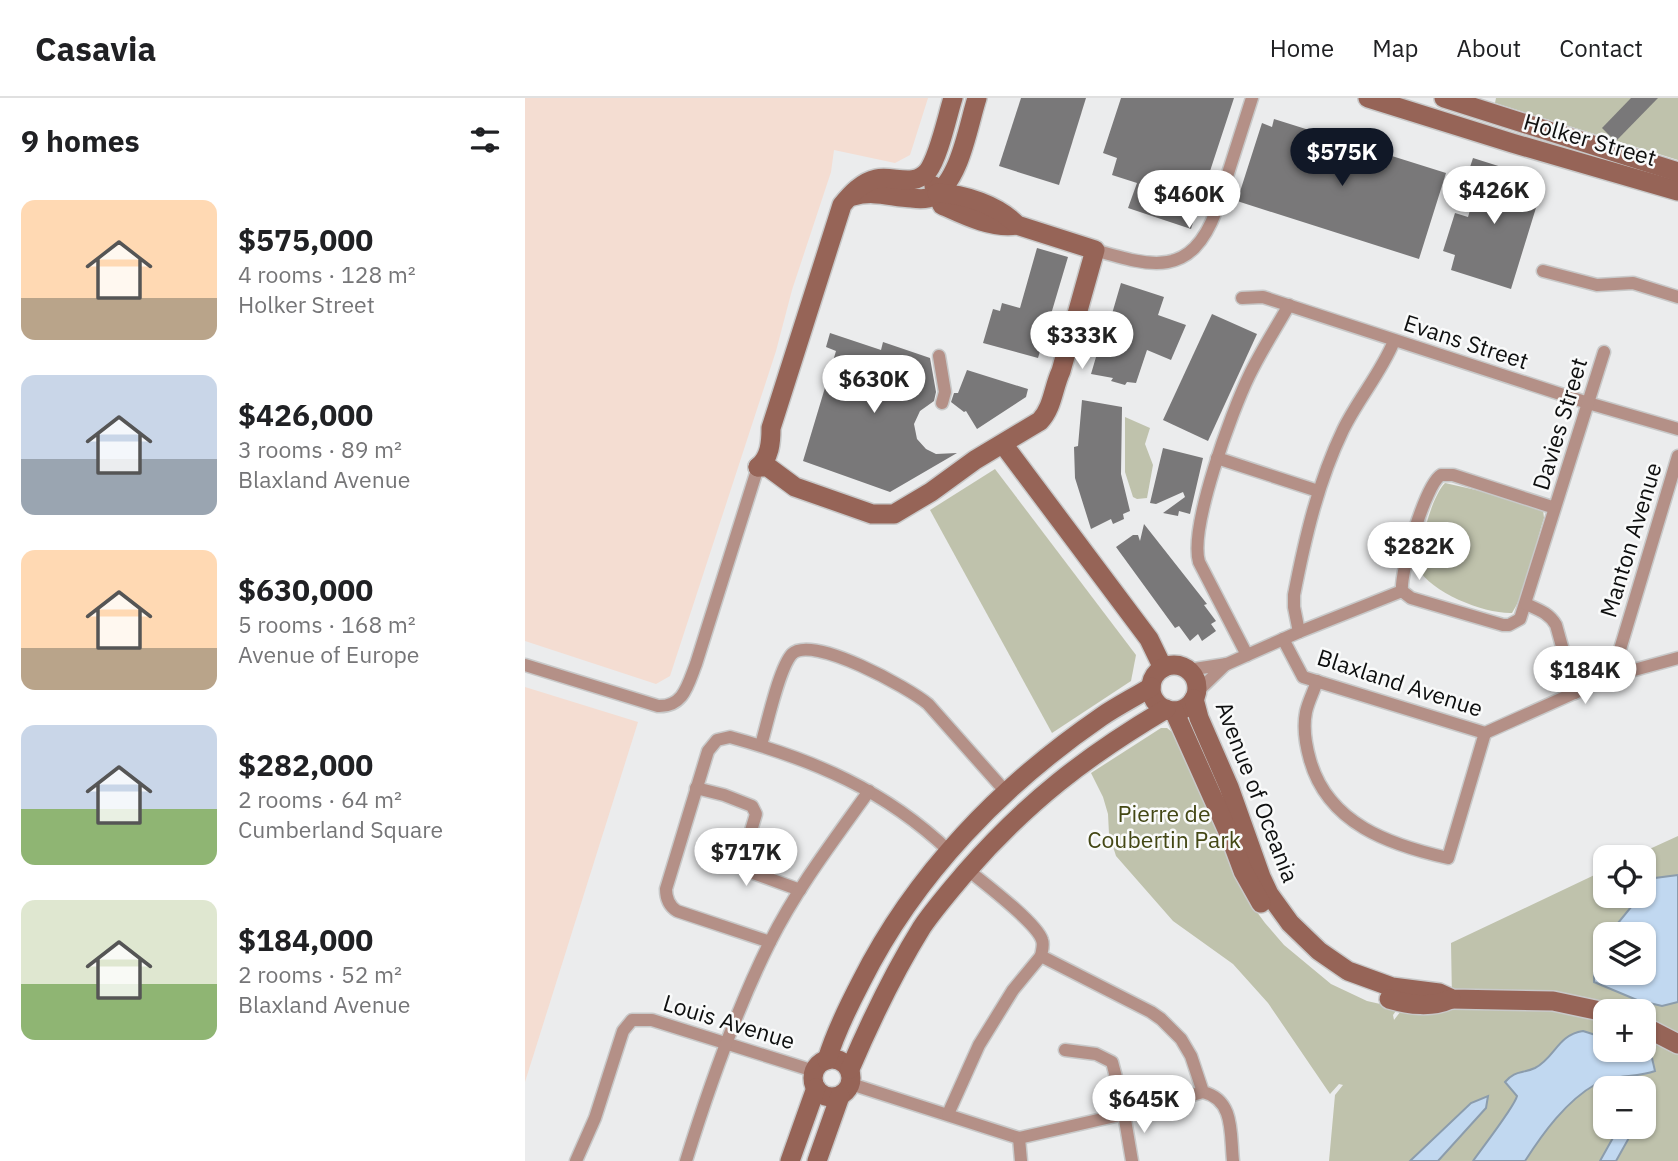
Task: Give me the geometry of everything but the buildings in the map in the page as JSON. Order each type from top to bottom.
[{"type":"street","points":[[525,665],[648,704],[673,705],[685,693],[767,463],[771,428],[838,213],[848,197],[873,179],[910,180],[924,174],[933,160],[953,98]]},
{"type":"street","points":[[848,197],[874,192],[921,199],[932,197],[948,184],[954,172],[977,98]]},
{"type":"street","points":[[924,174],[942,205],[960,213],[1003,227],[1017,225],[1142,264],[1159,264],[1187,254],[1201,242],[1211,226],[1252,98]]},
{"type":"street","name":"Holker Street","points":[[1368,98],[1678,191]]},
{"type":"street","name":"Holker Street","points":[[1444,98],[1476,103],[1678,172]]},
{"type":"street","points":[[1468,129],[1476,103]]},
{"type":"street","points":[[767,463],[795,486],[872,514],[894,514],[931,492],[975,460],[1040,421],[1048,412],[1095,250]]},
{"type":"street","points":[[1543,271],[1597,285],[1633,284],[1678,297]]},
{"type":"street","name":"Evans Street","points":[[1242,298],[1263,297],[1588,404],[1678,429]]},
{"type":"street","points":[[1247,655],[1197,553],[1202,515],[1217,458],[1248,377],[1289,305]]},
{"type":"street","points":[[1299,632],[1294,595],[1318,491],[1345,427],[1387,358],[1394,341]]},
{"type":"street","name":"Davies Street","points":[[1526,604],[1604,352]]},
{"type":"street","points":[[939,356],[945,392],[942,403]]},
{"type":"street","points":[[1003,444],[1149,639],[1163,668]]},
{"type":"street","name":"Manton Avenue","points":[[1612,676],[1678,456]]},
{"type":"street","points":[[1217,458],[1318,491]]},
{"type":"street","points":[[1402,591],[1402,579],[1419,515],[1433,482],[1441,475],[1453,475],[1555,508]]},
{"type":"street","points":[[1170,710],[1155,701],[1151,687],[1155,676],[1163,668],[1173,666],[1188,670],[1227,664],[1402,591]]},
{"type":"street","points":[[1402,591],[1411,598],[1503,625],[1520,619],[1526,604],[1544,612],[1556,625],[1575,692]]},
{"type":"street","name":"Blaxland Avenue","points":[[1283,639],[1303,677],[1485,733],[1612,676],[1678,658]]},
{"type":"street","points":[[761,746],[785,664],[794,652],[801,649],[817,650],[884,676],[917,694],[1006,792]]},
{"type":"street","points":[[817,1161],[870,1021],[901,961],[924,925],[968,870],[996,838],[1059,780],[1127,733],[1170,710],[1186,708],[1227,664]]},
{"type":"street","points":[[1188,670],[1195,680],[1196,695]]},
{"type":"street","points":[[1317,681],[1306,712],[1306,743],[1313,771],[1334,806],[1354,823],[1375,836],[1408,849],[1448,858],[1485,733]]},
{"type":"street","points":[[790,1161],[819,1073],[851,1002],[876,953],[906,906],[949,851],[1006,792],[1101,717],[1151,687]]},
{"type":"street","name":"Avenue of Oceania","points":[[1196,695],[1199,718],[1229,787],[1261,877],[1274,902],[1290,923],[1319,951],[1348,971],[1392,987],[1439,993],[1452,999],[1553,1002],[1593,1010]]},
{"type":"street","name":"Avenue of Oceania","points":[[1170,710],[1258,899],[1300,949],[1341,979],[1380,996],[1407,1003],[1437,1005],[1452,999]]},
{"type":"street","points":[[770,942],[677,912],[669,902],[666,889],[708,751],[717,740],[730,737],[835,772],[869,791],[932,835],[949,851]]},
{"type":"street","points":[[697,788],[751,806],[756,814],[750,834]]},
{"type":"street","points":[[686,1161],[727,1043],[770,942],[800,890],[869,791]]},
{"type":"street","points":[[745,851],[745,870],[800,890]]},
{"type":"street","points":[[948,1114],[979,1045],[1013,990],[1041,956],[1043,946],[1039,934],[1007,902],[968,870]]},
{"type":"street","points":[[1041,956],[1161,1019],[1181,1039],[1191,1056],[1203,1092]]},
{"type":"street","name":"Louis Avenue","points":[[576,1161],[595,1118],[623,1031],[632,1020],[652,1020],[819,1073]]},
{"type":"street","points":[[1656,1033],[1678,1044]]},
{"type":"street","points":[[1065,1050],[1096,1054],[1112,1062],[1132,1161]]},
{"type":"street","points":[[819,1073],[839,1061],[847,1083]]},
{"type":"street","points":[[819,1073],[827,1095],[847,1083],[1019,1138],[1124,1114],[1203,1092],[1212,1094],[1223,1103],[1229,1125],[1233,1161]]},
{"type":"street","points":[[1019,1138],[1021,1161]]},
{"type":"shaded area","points":[[525,98],[928,98],[910,155],[895,163],[834,150],[831,172],[792,290],[776,351],[670,676],[656,684],[525,641]]},
{"type":"shaded area","points":[[525,687],[638,722],[525,1082]]},
{"type":"green space","points":[[1496,98],[1678,98],[1678,160],[1495,103]]},
{"type":"green space","points":[[1125,417],[1150,428],[1145,444],[1153,465],[1147,498],[1133,497],[1125,472]]},
{"type":"green space","points":[[995,469],[1136,655],[1131,681],[1052,733],[930,510]]},
{"type":"green space","points":[[1445,483],[1498,495],[1543,510],[1544,518],[1527,579],[1512,613],[1488,610],[1460,600],[1434,586],[1418,568],[1430,511]]},
{"type":"green space","name":"Pierre de Coubertin Park","points":[[1161,728],[1167,728],[1172,732],[1209,796],[1251,904],[1265,923],[1284,945],[1331,984],[1367,1001],[1398,1008],[1393,1015],[1394,1020],[1407,1003],[1452,999],[1451,943],[1593,876],[1593,908],[1656,908],[1656,846],[1678,836],[1678,1161],[1329,1161],[1335,1095],[1343,1085],[1339,1084],[1330,1094],[1268,1003],[1233,964],[1173,921],[1116,856],[1109,834],[1108,814],[1091,773]]},
{"type":"water","points":[[1678,875],[1678,1002],[1662,1006],[1656,1005],[1656,999],[1635,999],[1601,985],[1656,985],[1656,922],[1619,922],[1630,908],[1656,908],[1656,878]]},
{"type":"water","points":[[1583,1031],[1593,1034],[1593,1062],[1653,1062],[1655,1071],[1632,1076],[1593,1076],[1593,1086],[1556,1118],[1525,1161],[1473,1161],[1515,1101],[1517,1096],[1505,1082],[1515,1074],[1542,1064],[1574,1033]]},
{"type":"water","points":[[1488,1096],[1486,1108],[1438,1161],[1410,1161],[1471,1103]]},
{"type":"water","points":[[1612,1139],[1628,1139],[1616,1161],[1600,1161]]}]
